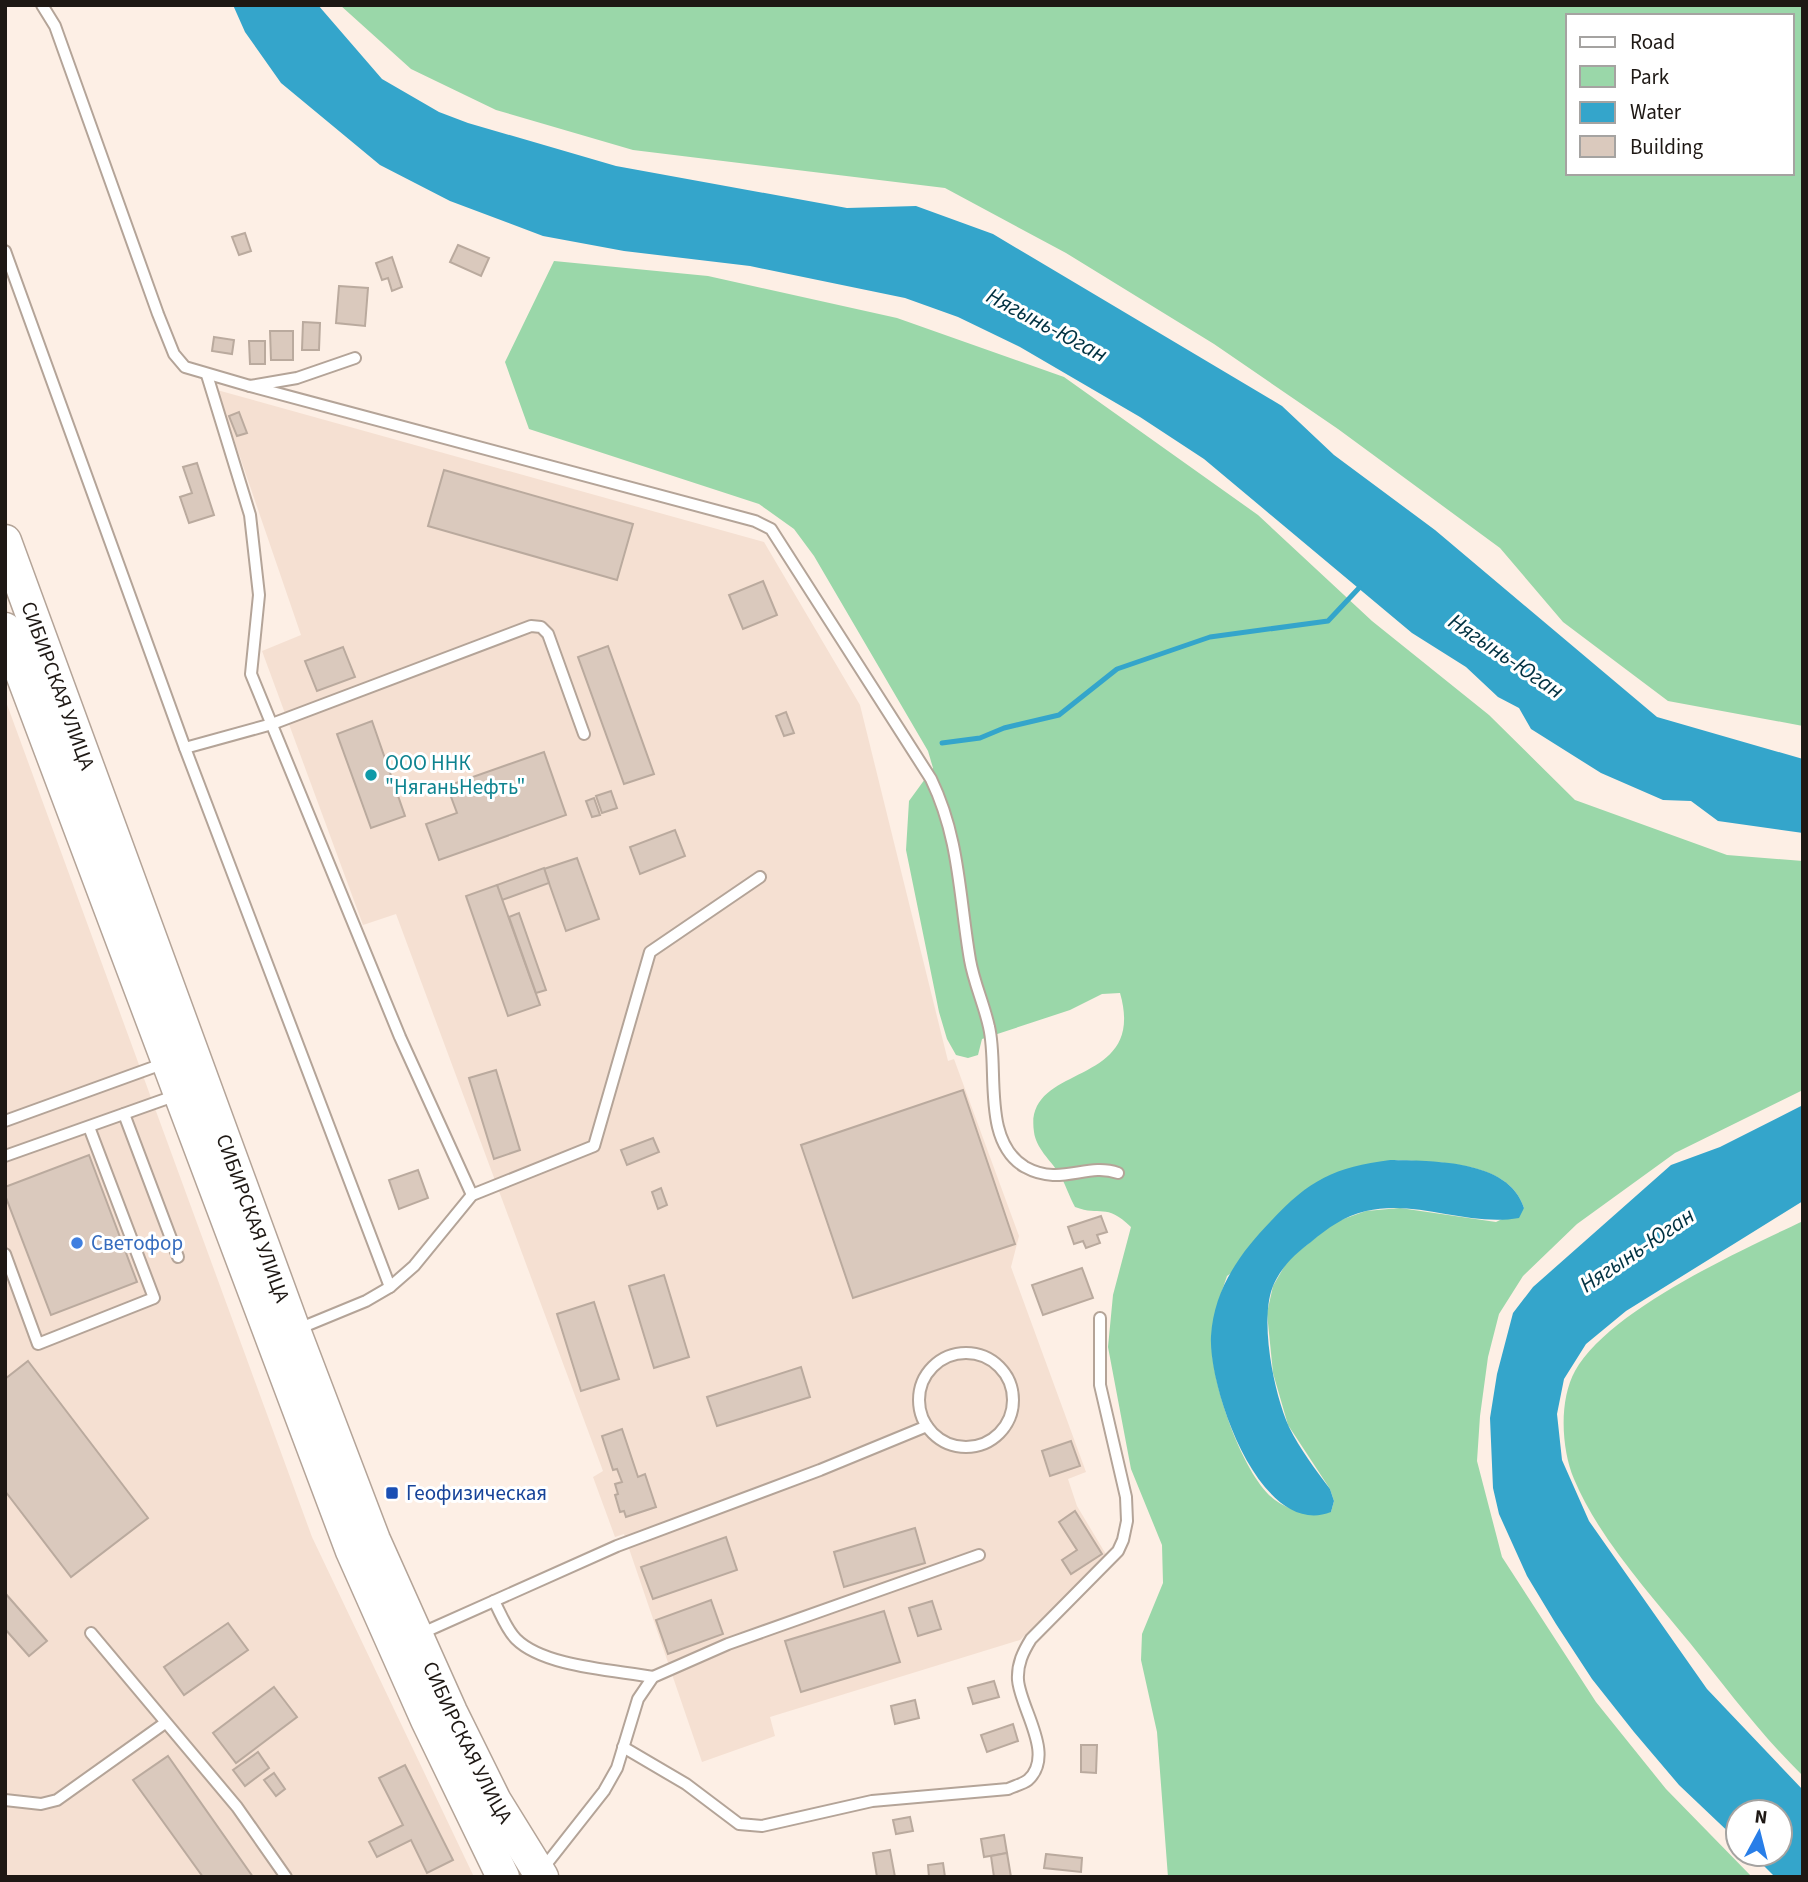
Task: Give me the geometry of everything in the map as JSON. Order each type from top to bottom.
[{"type":"main road","name":"СИБИРСКАЯ УЛИЦА","points":[[5,541],[294,1330],[374,1540],[415,1637],[495,1801],[540,1875]]},
{"type":"main road","points":[[6,631],[37,624]]},
{"type":"main road","name":"СИБИРСКАЯ УЛИЦА","points":[[6,631],[352,1552],[427,1720],[503,1877]]},
{"type":"lane","points":[[42,5],[55,26],[174,354],[185,367],[755,521],[771,529],[931,779],[945,808],[953,835],[971,962],[990,1028],[993,1095],[1004,1142],[1014,1158],[1041,1174],[1053,1177],[1101,1170],[1118,1173]]},
{"type":"lane","points":[[5,251],[185,748],[390,1287]]},
{"type":"lane","points":[[250,386],[297,378],[355,358]]},
{"type":"lane","points":[[207,375],[250,515],[259,595],[251,674],[400,1037],[472,1195]]},
{"type":"lane","points":[[185,748],[272,724],[531,626],[541,627],[548,634],[584,734]]},
{"type":"lane","points":[[294,1330],[366,1301],[390,1287],[414,1266],[472,1195],[594,1146],[650,952],[760,877]]},
{"type":"lane","points":[[5,1121],[168,1062]]},
{"type":"lane","points":[[5,1156],[180,1094]]},
{"type":"lane","points":[[124,1114],[178,1257]]},
{"type":"lane","points":[[5,1255],[38,1344],[154,1298],[89,1126]]},
{"type":"lane","points":[[623,1746],[686,1784],[739,1824],[762,1826],[872,1801],[1008,1789],[1027,1781],[1034,1771],[1037,1743],[1021,1698],[1018,1680],[1022,1653],[1031,1639],[1118,1551],[1127,1521],[1126,1497],[1100,1385],[1100,1318]]},
{"type":"lane","points":[[958,1354],[974,1354],[989,1359],[1002,1370],[1010,1384],[1013,1400],[1011,1416],[1003,1430],[990,1441],[975,1446],[958,1447],[943,1441],[927,1426],[919,1401],[922,1385],[930,1370],[942,1360],[958,1354]]},
{"type":"lane","points":[[415,1637],[617,1546],[820,1471],[927,1426]]},
{"type":"lane","points":[[540,1875],[604,1791],[617,1768],[638,1699],[653,1677],[729,1644],[979,1555]]},
{"type":"lane","points":[[494,1601],[510,1632],[528,1649],[564,1661],[653,1677]]},
{"type":"lane","points":[[91,1633],[237,1807],[286,1877]]},
{"type":"lane","points":[[5,1800],[41,1804],[57,1800],[165,1723]]},
{"type":"shaded area","name":"ООО ННК \"НяганьНефть\"","points":[[217,390],[764,542],[860,705],[948,1061],[954,1059],[1019,1236],[1011,1267],[1086,1472],[1068,1479],[1077,1506],[1107,1556],[1020,1640],[770,1717],[775,1736],[702,1762],[624,1534],[615,1537],[593,1477],[603,1471],[396,914],[363,925],[262,651],[301,635]]},
{"type":"shaded area","points":[[5,699],[312,1537],[474,1877],[5,1877]]},
{"type":"green space","points":[[340,5],[1803,5],[1803,726],[1668,701],[1563,622],[1500,548],[1338,429],[1214,344],[1066,253],[945,188],[633,150],[496,110],[411,69]]},
{"type":"green space","points":[[554,261],[708,276],[897,318],[1064,377],[1258,515],[1372,621],[1489,715],[1575,800],[1727,855],[1803,861],[1803,1090],[1675,1153],[1577,1224],[1523,1276],[1499,1314],[1488,1357],[1477,1461],[1502,1557],[1596,1702],[1666,1789],[1724,1848],[1724,1868],[1743,1868],[1752,1877],[1168,1877],[1157,1732],[1141,1660],[1142,1634],[1163,1583],[1162,1545],[1131,1469],[1108,1347],[1113,1295],[1131,1227],[1109,1212],[1075,1207],[1059,1173],[1037,1143],[1034,1132],[1036,1110],[1047,1094],[1102,1061],[1117,1046],[1124,1024],[1120,993],[1102,994],[1070,1010],[982,1039],[978,1055],[968,1058],[956,1055],[947,1039],[939,1012],[906,850],[909,801],[933,768],[928,751],[814,556],[794,529],[759,504],[529,429],[505,362]],"holes":[[[1390,1160],[1467,1166],[1503,1180],[1516,1192],[1524,1208],[1496,1222],[1400,1208],[1366,1211],[1335,1222],[1288,1260],[1273,1286],[1267,1313],[1273,1373],[1288,1425],[1330,1489],[1334,1501],[1331,1512],[1295,1510],[1275,1500],[1263,1488],[1239,1447],[1221,1397],[1215,1373],[1212,1333],[1227,1276]]]},
{"type":"green space","points":[[1803,1221],[1803,1776],[1745,1711],[1642,1585],[1597,1522],[1584,1501],[1570,1467],[1564,1439],[1564,1410],[1575,1371],[1592,1348],[1616,1326],[1678,1284]]},
{"type":"water","name":"Нягынь-Юган","points":[[233,5],[318,5],[382,79],[439,112],[468,123],[616,166],[847,208],[916,206],[993,234],[1282,406],[1334,455],[1435,530],[1657,717],[1803,759],[1803,833],[1718,821],[1691,801],[1663,800],[1601,773],[1531,729],[1519,708],[1498,697],[1466,667],[1412,633],[1204,459],[1140,417],[1020,347],[958,317],[905,298],[750,266],[624,251],[543,236],[450,201],[380,165],[281,83],[245,32]]},
{"type":"water","name":"Нягынь-Юган","points":[[1803,1105],[1803,1201],[1626,1311],[1586,1344],[1564,1379],[1557,1414],[1562,1460],[1589,1521],[1707,1689],[1803,1790],[1803,1877],[1775,1877],[1766,1868],[1794,1868],[1794,1798],[1724,1798],[1724,1828],[1679,1785],[1592,1679],[1556,1624],[1527,1576],[1499,1514],[1493,1488],[1490,1418],[1497,1374],[1513,1313],[1533,1287],[1671,1165],[1720,1147]]},
{"type":"water","points":[[1390,1160],[1446,1163],[1486,1172],[1503,1180],[1516,1192],[1524,1208],[1519,1218],[1500,1220],[1404,1208],[1366,1211],[1343,1219],[1294,1256],[1284,1267],[1273,1286],[1267,1318],[1270,1357],[1278,1396],[1289,1427],[1330,1489],[1334,1501],[1331,1512],[1305,1515],[1282,1503],[1261,1482],[1243,1454],[1218,1389],[1212,1359],[1213,1319],[1223,1287],[1239,1259],[1260,1233],[1298,1195],[1338,1172]]},
{"type":"building","points":[[245,233],[251,251],[239,255],[232,237]]},
{"type":"building","points":[[458,245],[489,258],[481,276],[450,262]]},
{"type":"building","points":[[392,257],[402,287],[392,291],[388,278],[382,280],[376,263]]},
{"type":"building","points":[[339,286],[368,288],[365,326],[336,323]]},
{"type":"building","points":[[303,322],[320,323],[319,350],[302,350]]},
{"type":"building","points":[[270,331],[293,331],[293,360],[271,360]]},
{"type":"building","points":[[214,337],[234,340],[232,354],[212,351]]},
{"type":"building","points":[[249,341],[265,341],[265,364],[250,364]]},
{"type":"building","points":[[239,412],[247,433],[237,436],[229,416]]},
{"type":"building","points":[[197,463],[214,515],[189,523],[180,497],[192,493],[183,467]]},
{"type":"building","points":[[444,470],[633,524],[617,580],[428,526]]},
{"type":"building","points":[[763,581],[777,615],[743,629],[729,595]]},
{"type":"building","points":[[608,646],[654,774],[624,784],[578,657]]},
{"type":"building","points":[[343,647],[355,677],[317,691],[305,661]]},
{"type":"building","points":[[786,712],[794,733],[784,736],[776,716]]},
{"type":"building","name":"ООО ННК \"НяганьНефть\"","points":[[372,721],[405,816],[371,828],[337,734]]},
{"type":"building","points":[[544,752],[566,815],[439,860],[426,824],[457,813],[447,786]]},
{"type":"building","points":[[611,791],[617,808],[602,813],[596,796]]},
{"type":"building","points":[[594,798],[600,815],[592,817],[586,801]]},
{"type":"building","points":[[675,830],[685,856],[640,874],[630,847]]},
{"type":"building","points":[[577,858],[599,919],[566,931],[544,869]]},
{"type":"building","points":[[544,868],[549,883],[502,900],[497,885]]},
{"type":"building","points":[[497,885],[540,1005],[508,1016],[466,896]]},
{"type":"building","points":[[519,913],[546,990],[536,993],[509,917]]},
{"type":"building","points":[[496,1070],[520,1150],[494,1159],[469,1078]]},
{"type":"building","points":[[963,1090],[1015,1244],[853,1298],[801,1145]]},
{"type":"building","points":[[653,1138],[659,1152],[627,1165],[621,1150]]},
{"type":"building","points":[[89,1155],[137,1282],[51,1315],[5,1195],[5,1187]]},
{"type":"building","points":[[418,1170],[428,1198],[399,1209],[389,1180]]},
{"type":"building","points":[[661,1188],[667,1205],[658,1209],[652,1192]]},
{"type":"building","points":[[1101,1216],[1107,1232],[1097,1235],[1100,1243],[1086,1248],[1083,1241],[1074,1244],[1068,1227]]},
{"type":"building","points":[[1082,1268],[1093,1298],[1043,1315],[1032,1285]]},
{"type":"building","points":[[664,1275],[689,1357],[654,1368],[629,1286]]},
{"type":"building","points":[[594,1302],[619,1379],[581,1391],[557,1314]]},
{"type":"building","points":[[28,1361],[148,1518],[71,1577],[5,1491],[5,1379]]},
{"type":"building","points":[[801,1367],[810,1397],[717,1426],[707,1397]]},
{"type":"building","points":[[622,1429],[638,1477],[645,1474],[656,1507],[626,1517],[624,1511],[620,1512],[615,1495],[618,1494],[615,1484],[622,1482],[617,1469],[613,1470],[602,1436]]},
{"type":"building","points":[[1071,1441],[1080,1466],[1050,1476],[1042,1451]]},
{"type":"building","points":[[1075,1511],[1102,1554],[1071,1574],[1062,1560],[1077,1550],[1059,1522]]},
{"type":"building","points":[[915,1528],[925,1563],[844,1587],[834,1552]]},
{"type":"building","points":[[726,1537],[737,1570],[653,1599],[641,1567]]},
{"type":"building","points":[[5,1593],[47,1641],[29,1656],[5,1629]]},
{"type":"building","points":[[711,1600],[723,1634],[668,1654],[656,1620]]},
{"type":"building","points":[[932,1601],[941,1629],[918,1636],[909,1608]]},
{"type":"building","points":[[884,1611],[900,1662],[801,1692],[785,1641]]},
{"type":"building","points":[[228,1623],[248,1650],[184,1695],[164,1667]]},
{"type":"building","points":[[994,1681],[999,1697],[973,1704],[968,1688]]},
{"type":"building","points":[[274,1687],[297,1717],[236,1763],[213,1733]]},
{"type":"building","points":[[915,1700],[919,1718],[895,1724],[891,1706]]},
{"type":"building","points":[[1013,1724],[1018,1741],[987,1752],[981,1735]]},
{"type":"building","points":[[1081,1745],[1097,1745],[1096,1773],[1081,1772]]},
{"type":"building","points":[[258,1752],[269,1768],[245,1786],[233,1770]]},
{"type":"building","points":[[168,1756],[253,1877],[203,1877],[133,1780]]},
{"type":"building","points":[[405,1765],[453,1860],[427,1873],[411,1840],[377,1857],[369,1842],[403,1825],[379,1778]]},
{"type":"building","points":[[274,1773],[285,1789],[276,1796],[264,1780]]},
{"type":"building","points":[[910,1817],[913,1831],[896,1834],[893,1820]]},
{"type":"building","points":[[1004,1835],[1007,1853],[984,1857],[981,1839]]},
{"type":"building","points":[[890,1850],[895,1877],[877,1877],[873,1853]]},
{"type":"building","points":[[1007,1853],[1011,1877],[994,1877],[991,1856]]},
{"type":"building","points":[[1046,1854],[1082,1858],[1081,1872],[1044,1868]]},
{"type":"building","points":[[943,1863],[945,1877],[929,1877],[928,1865]]},
{"type":"waterway","points":[[942,743],[980,738],[1004,728],[1059,715],[1117,669],[1210,637],[1328,621],[1359,588]]},
{"type":"place","name":"ООО ННК \"НяганьНефть\"","points":[[371,775]]},
{"type":"place","name":"Светофор","points":[[77,1243]]},
{"type":"place","name":"Геофизическая","points":[[392,1493]]}]
